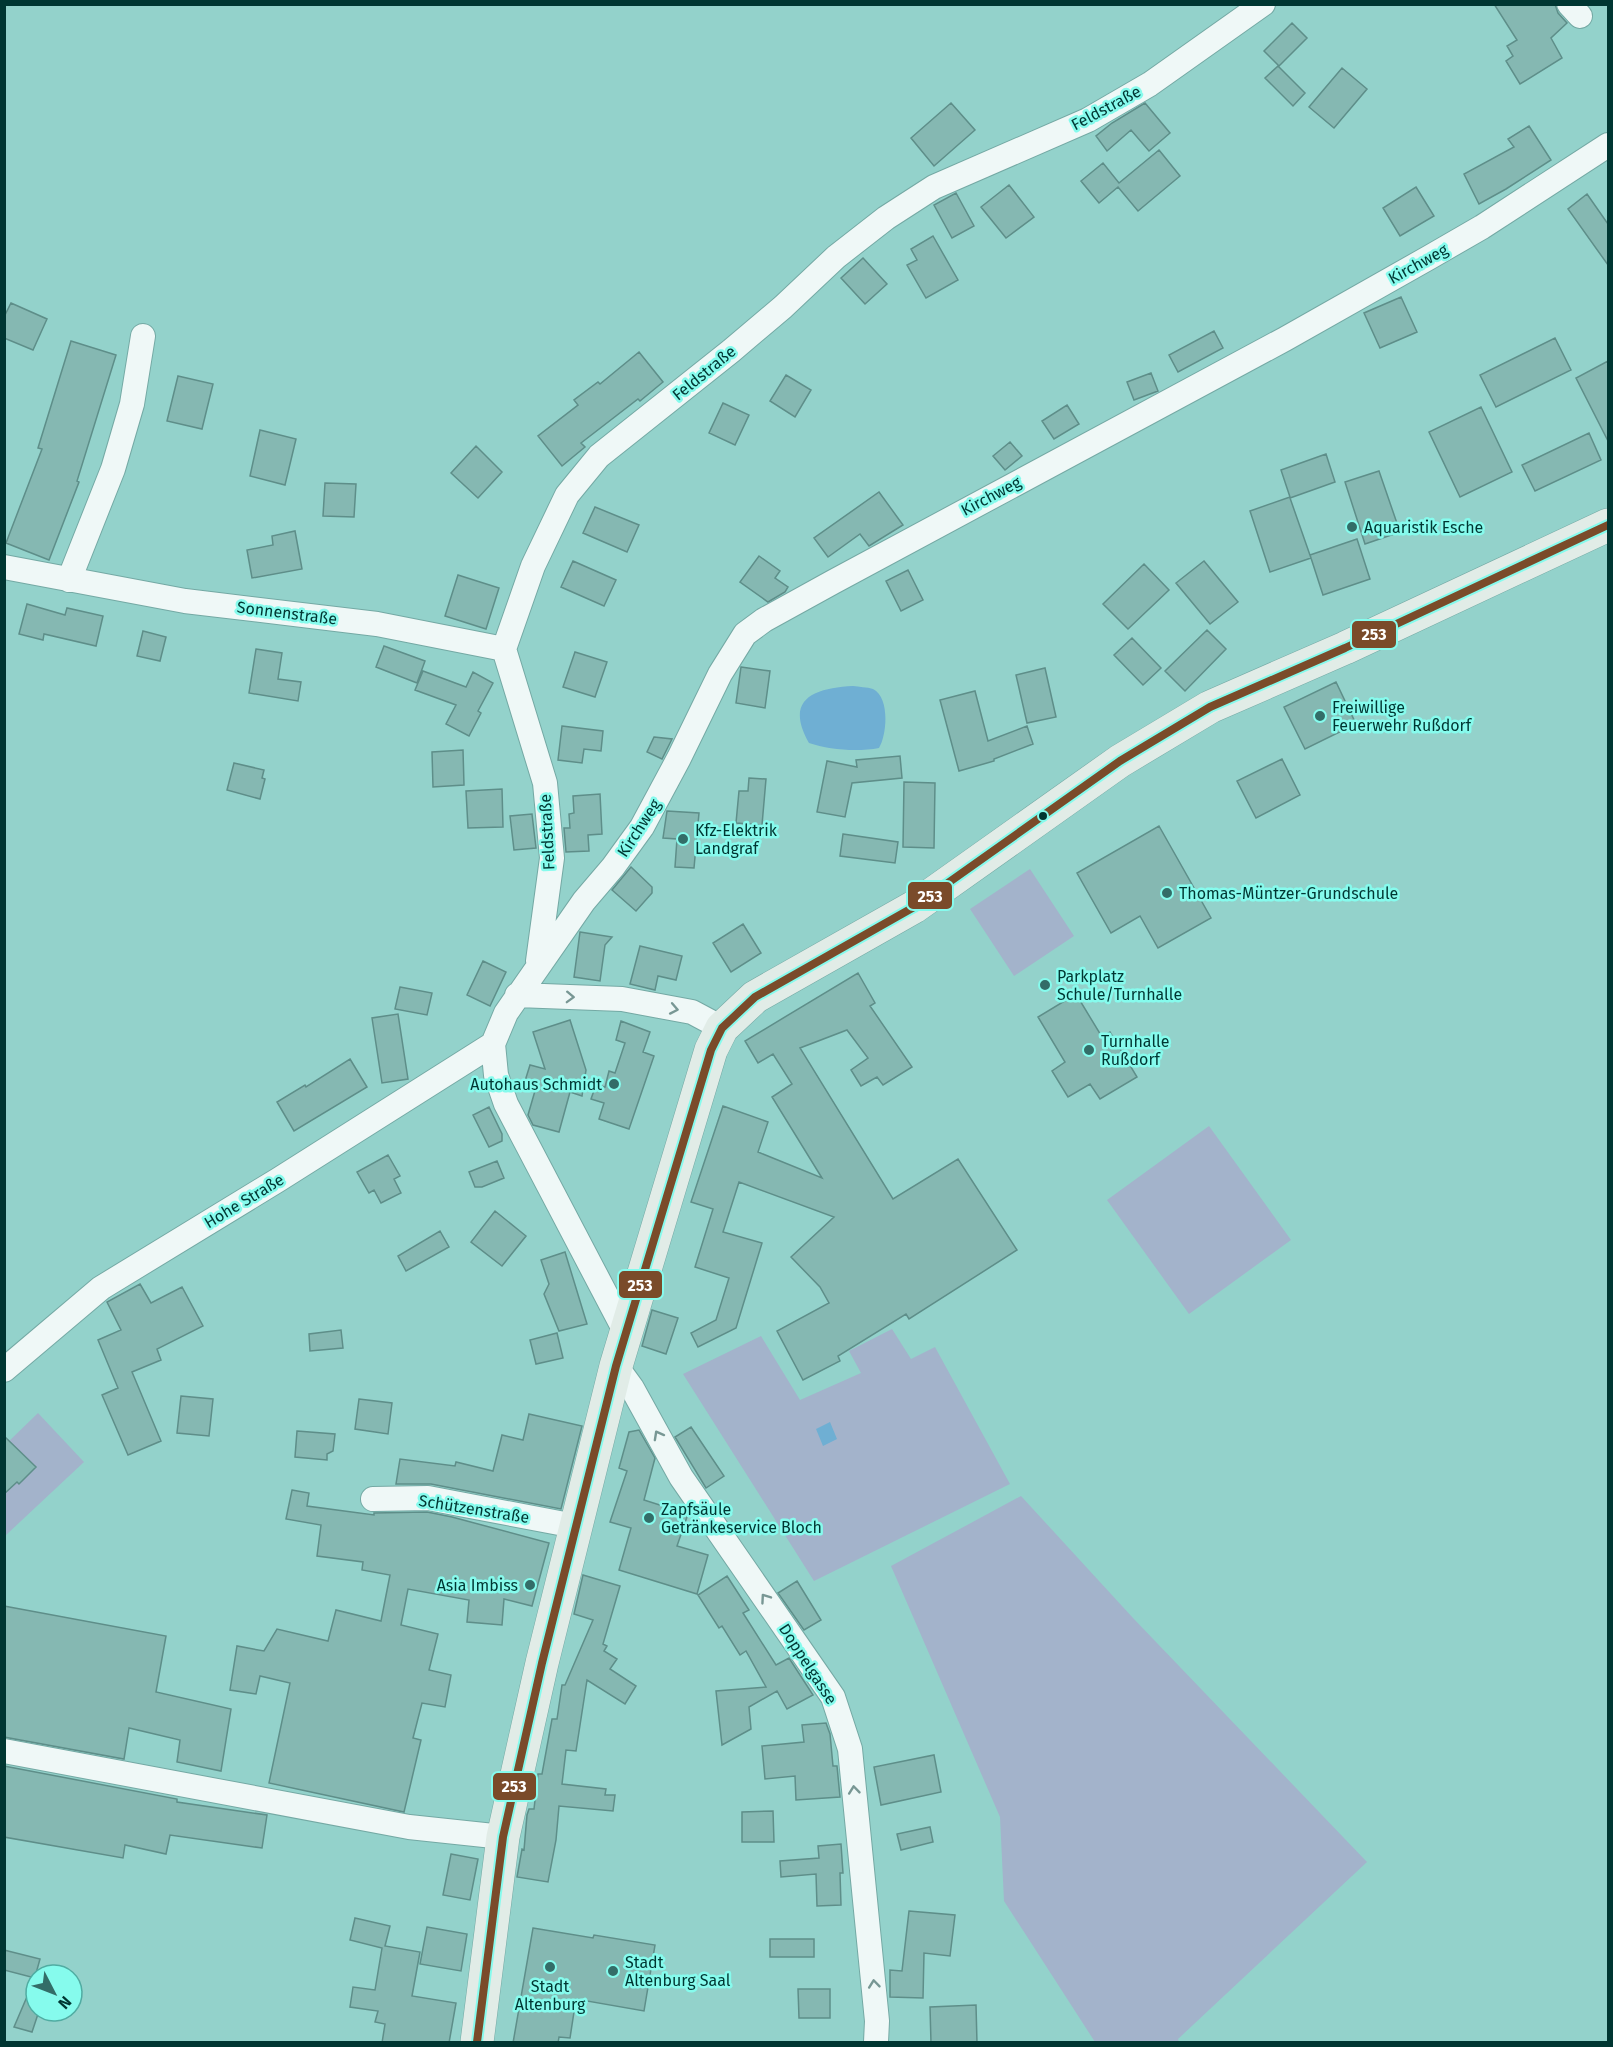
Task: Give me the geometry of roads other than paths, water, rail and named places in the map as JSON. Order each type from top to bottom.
[{"type":"main road","points":[[477,2043],[503,1837],[575,1526],[616,1365],[711,1050],[722,1028],[754,998],[914,907],[1120,761],[1210,707],[1345,648],[1608,525]]},
{"type":"street","name":"Feldstraße","points":[[537,966],[552,858],[545,783],[504,649],[533,566],[567,495],[599,456],[740,343],[783,307],[836,256],[885,218],[934,187],[1088,120],[1150,84],[1263,4]]},
{"type":"street","name":"Kirchweg","points":[[626,1333],[506,1104],[496,1075],[493,1044],[506,1013],[537,966],[642,827],[720,674],[745,634],[764,620],[833,582],[1285,339],[1430,257],[1482,227],[1608,145]]},
{"type":"street","points":[[69,580],[113,469],[132,404],[143,336]]},
{"type":"street","name":"Sonnenstraße","points":[[4,567],[185,601],[377,624],[504,649]]},
{"type":"street","points":[[518,995],[622,999],[692,1012],[722,1028]]},
{"type":"street","name":"Hohe Straße","points":[[4,1370],[101,1288],[278,1180],[493,1044]]},
{"type":"street","name":"Doppelgasse","points":[[616,1365],[632,1388],[681,1477],[833,1697],[850,1749],[877,2020],[876,2043]]},
{"type":"street","name":"Schützenstraße","points":[[373,1499],[428,1498],[575,1526]]},
{"type":"street","points":[[4,1751],[409,1827],[503,1837]]},
{"type":"water","points":[[853,686],[873,689],[882,700],[885,726],[879,748],[844,750],[809,743],[802,728],[800,716],[802,706],[807,699],[815,693]]},
{"type":"water","points":[[830,1422],[837,1439],[823,1446],[816,1429]]},
{"type":"place","name":"Aquaristik Esche","points":[[1352,527]]},
{"type":"place","name":"Freiwillige Feuerwehr Rußdorf","points":[[1320,716]]},
{"type":"place","name":"Kfz-Elektrik Landgraf","points":[[683,839]]},
{"type":"place","name":"Thomas-Müntzer-Grundschule","points":[[1167,893]]},
{"type":"place","name":"Parkplatz Schule/Turnhalle","points":[[1045,985]]},
{"type":"place","name":"Turnhalle Rußdorf","points":[[1089,1050]]},
{"type":"place","name":"Autohaus Schmidt","points":[[614,1084]]},
{"type":"place","name":"Zapfsäule Getränkeservice Bloch","points":[[649,1518]]},
{"type":"place","name":"Asia Imbiss","points":[[530,1585]]},
{"type":"place","name":"Stadt Altenburg","points":[[550,1967]]},
{"type":"place","name":"Stadt Altenburg Saal","points":[[613,1971]]}]
